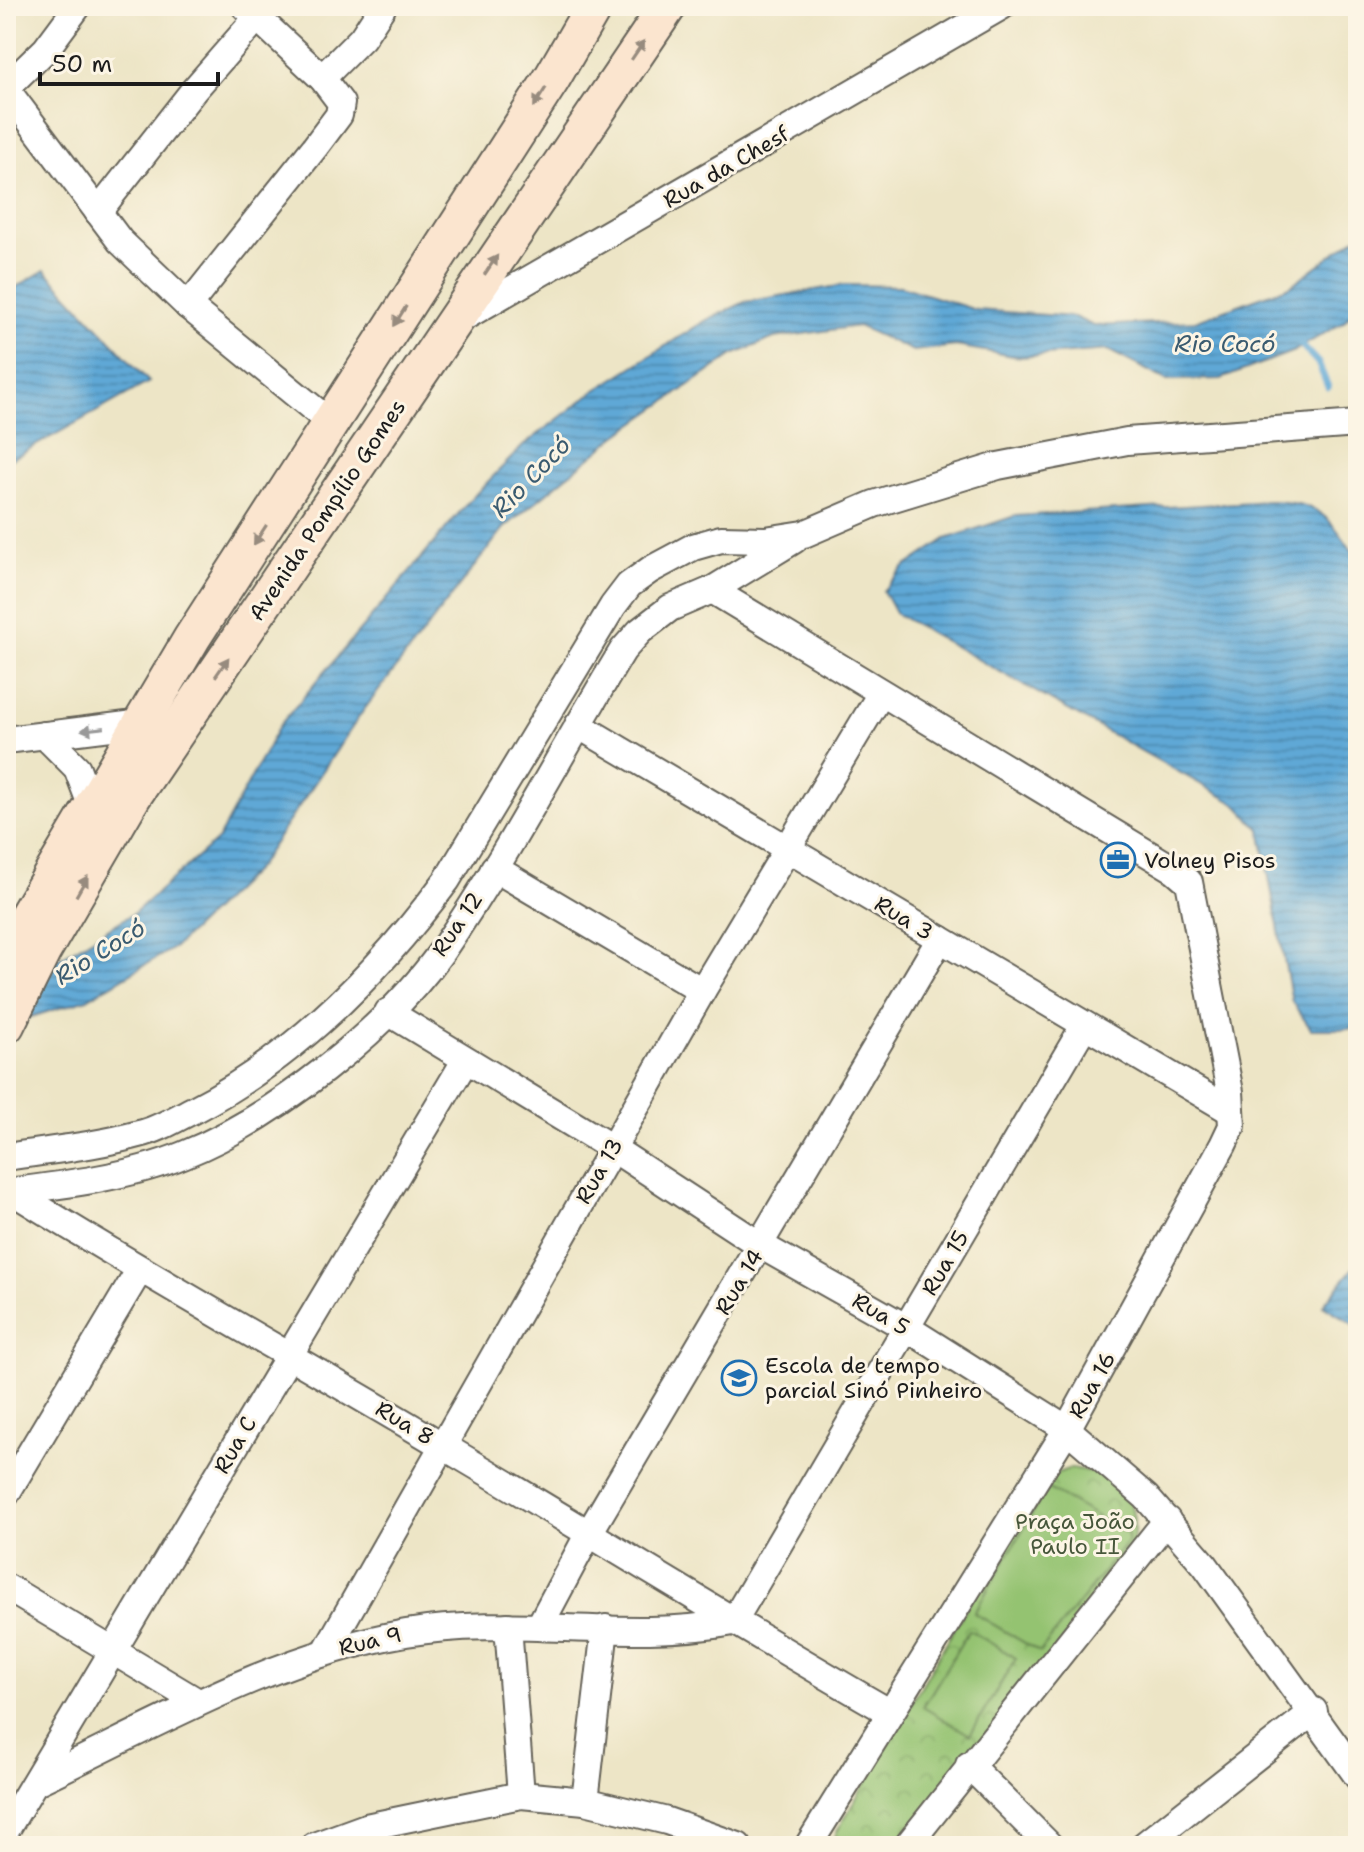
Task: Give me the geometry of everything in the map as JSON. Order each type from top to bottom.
[{"type":"main road","name":"Avenida Pompílio Gomes","points":[[6,1025],[19,950],[91,805],[192,638],[332,424],[594,6]]},
{"type":"main road","name":"Avenida Pompílio Gomes","points":[[19,950],[133,796],[668,6]]},
{"type":"street","points":[[78,6],[46,49],[6,89],[120,241],[188,306],[332,424]]},
{"type":"street","points":[[322,78],[362,38],[383,6]]},
{"type":"street","name":"Rua da Chesf","points":[[449,326],[1002,6]]},
{"type":"street","points":[[98,212],[251,13],[322,78],[341,103],[339,115],[188,306]]},
{"type":"street","name":"Rua 12","points":[[9,1191],[69,1185],[140,1168],[215,1141],[293,1092],[388,1012],[440,953],[623,650],[640,631],[670,608],[712,590],[804,534],[874,504],[1039,457],[1127,441],[1358,424]]},
{"type":"street","name":"Rua 12","points":[[6,1157],[141,1134],[216,1098],[285,1052],[353,991],[430,904],[582,653],[629,585],[662,561],[693,547],[721,539],[765,540],[804,534]]},
{"type":"street","points":[[712,590],[880,695]]},
{"type":"street","name":"Rua 13","points":[[326,1651],[441,1444],[702,991],[880,695]]},
{"type":"street","name":"Rua 16","points":[[808,1846],[1067,1429],[1232,1126],[1189,882],[1175,870],[880,695]]},
{"type":"street","points":[[6,740],[143,723]]},
{"type":"street","name":"Rua 3","points":[[578,725],[1231,1111]]},
{"type":"street","points":[[44,735],[77,768],[91,805]]},
{"type":"street","points":[[494,868],[702,991]]},
{"type":"street","name":"Rua 14","points":[[540,1625],[589,1533],[940,939]]},
{"type":"street","name":"Rua 5","points":[[388,1012],[612,1148],[760,1245],[907,1328],[1067,1429],[1146,1497],[1167,1520],[1252,1625],[1358,1777]]},
{"type":"street","name":"Rua 15","points":[[733,1622],[1084,1026]]},
{"type":"street","name":"Rua C","points":[[6,1830],[465,1061]]},
{"type":"street","name":"Rua 8","points":[[9,1191],[139,1271],[288,1354],[733,1622],[889,1712]]},
{"type":"street","points":[[6,1494],[139,1271]]},
{"type":"street","points":[[907,1846],[1167,1520]]},
{"type":"street","points":[[6,1587],[198,1702]]},
{"type":"street","name":"Rua 9","points":[[36,1782],[198,1702],[326,1651],[408,1632],[540,1625],[657,1631],[733,1622]]},
{"type":"street","points":[[508,1626],[521,1795]]},
{"type":"street","points":[[585,1801],[605,1628]]},
{"type":"street","points":[[1143,1846],[1314,1711]]},
{"type":"street","points":[[969,1765],[1050,1846]]},
{"type":"street","points":[[314,1846],[366,1827],[521,1795],[585,1801],[667,1821],[738,1846]]},
{"type":"green space","name":"Praça João Paulo II","points":[[1071,1468],[1105,1477],[1126,1495],[1134,1520],[1131,1555],[900,1846],[833,1846],[836,1833],[1034,1491],[1051,1475]]},
{"type":"green space","points":[[1047,1488],[1128,1534],[1127,1542],[1040,1652],[974,1613]]},
{"type":"green space","points":[[969,1630],[1016,1658],[970,1735],[923,1707]]},
{"type":"water","name":"Rio Cocó","points":[[1358,236],[1358,308],[1342,323],[1294,351],[1221,379],[1166,380],[1108,350],[1019,357],[956,346],[913,351],[858,326],[774,338],[733,355],[616,436],[504,528],[363,711],[258,867],[175,947],[87,999],[28,1018],[6,1031],[6,981],[63,956],[134,913],[218,839],[279,726],[470,500],[523,446],[593,392],[705,321],[745,302],[844,285],[900,286],[976,310],[1074,317],[1094,326],[1195,321],[1290,286]]},
{"type":"water","points":[[45,270],[149,382],[6,462],[6,293]]},
{"type":"water","points":[[1269,501],[1313,509],[1331,523],[1358,559],[1358,1025],[1349,1029],[1311,1029],[1292,1002],[1260,829],[1236,804],[895,613],[883,591],[903,568],[946,539],[1015,516]]},
{"type":"water","points":[[1353,1268],[1358,1269],[1358,1327],[1323,1305]]},
{"type":"waterway","points":[[1297,340],[1318,363],[1328,387]]},
{"type":"place","name":"Volney Pisos","points":[[1118,860]]},
{"type":"place","name":"Escola de tempo parcial Sinó Pinheiro","points":[[739,1378]]}]
